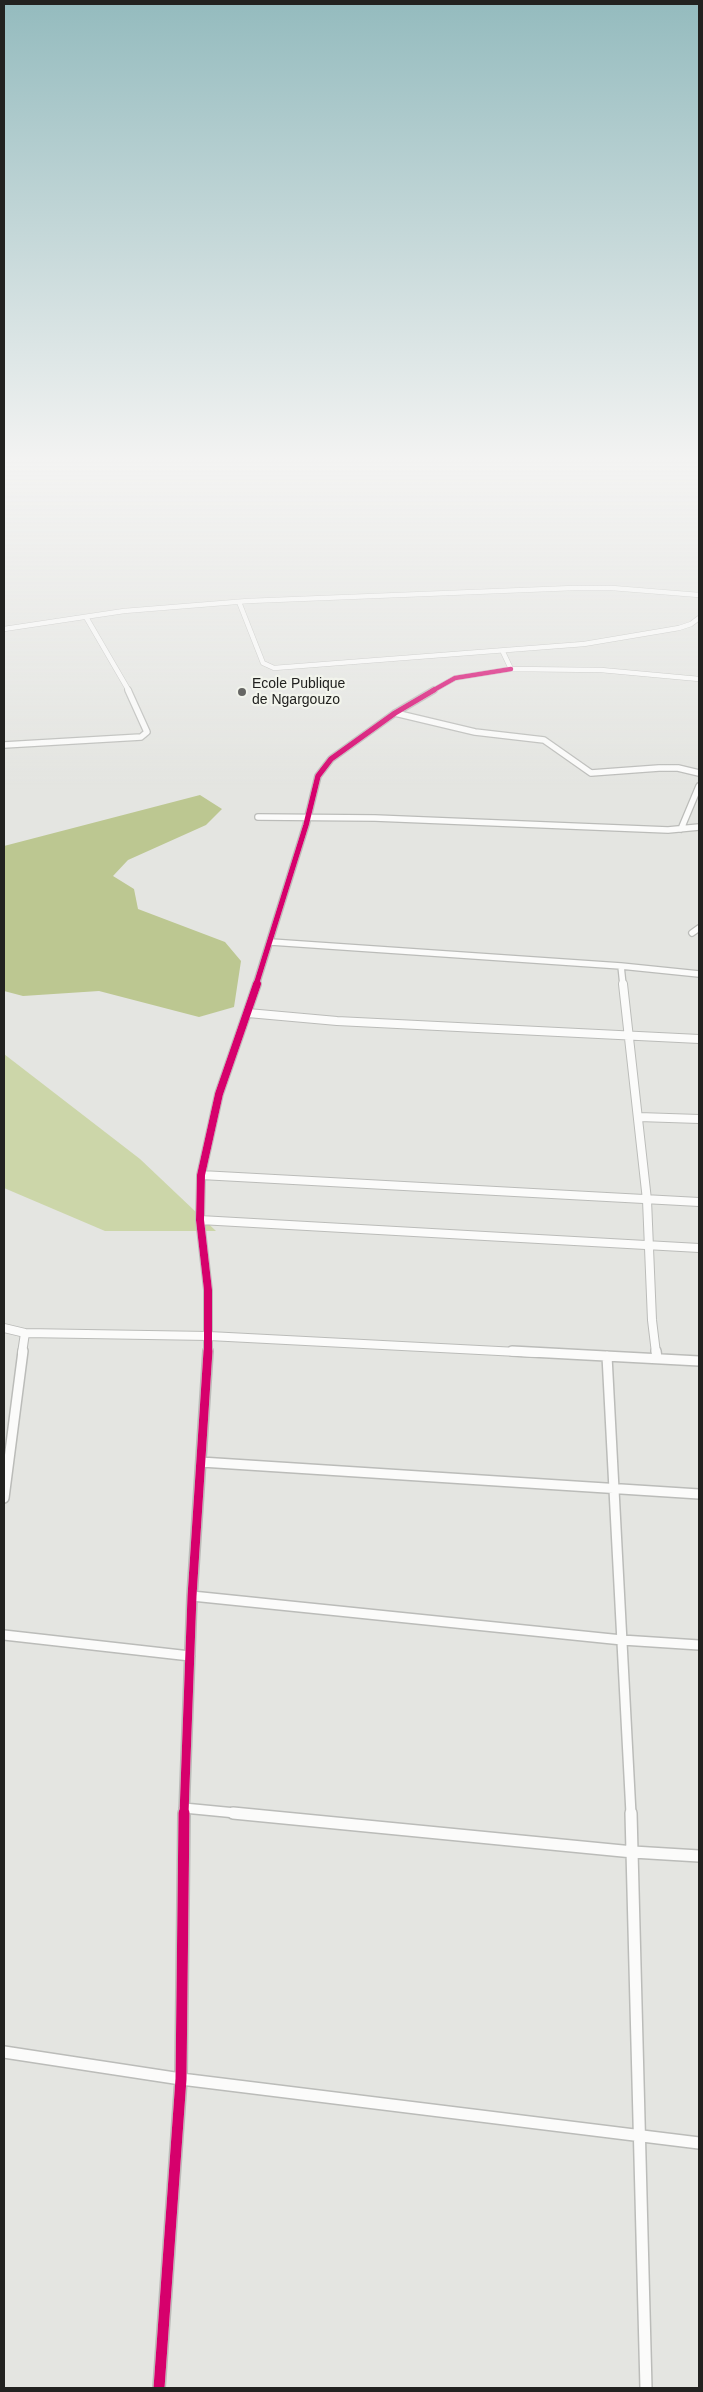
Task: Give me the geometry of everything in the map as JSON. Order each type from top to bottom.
[{"type":"street","points":[[4,629],[124,611],[239,602],[574,588],[612,588],[699,595]]},
{"type":"street","points":[[239,602],[263,662],[274,668],[307,668],[503,652],[608,641],[679,628],[691,624],[699,618]]},
{"type":"street","points":[[4,745],[141,737],[147,732],[135,702],[86,617]]},
{"type":"street","points":[[503,652],[511,669]]},
{"type":"street","points":[[159,2388],[181,2079],[184,1808],[192,1596],[209,1336],[208,1290],[200,1220],[201,1175],[219,1094],[272,942],[308,819],[318,776],[331,759],[395,714],[455,678],[511,669],[600,670],[699,679]]},
{"type":"street","points":[[395,714],[474,732],[544,740],[591,772],[678,768],[699,773]]},
{"type":"street","points":[[681,829],[699,786]]},
{"type":"street","points":[[258,817],[308,819],[375,818],[559,827],[681,829],[699,827]]},
{"type":"street","points":[[692,934],[699,928]]},
{"type":"street","points":[[272,942],[621,966],[699,974]]},
{"type":"street","points":[[621,966],[647,1200],[652,1320],[657,1358]]},
{"type":"street","points":[[248,1013],[337,1021],[699,1038]]},
{"type":"street","points":[[639,1117],[699,1119]]},
{"type":"street","points":[[201,1175],[699,1202]]},
{"type":"street","points":[[200,1220],[699,1248]]},
{"type":"street","points":[[4,1328],[25,1334],[209,1336],[699,1361]]},
{"type":"street","points":[[4,1498],[25,1334]]},
{"type":"street","points":[[607,1356],[634,1852],[646,2388]]},
{"type":"street","points":[[201,1462],[351,1470],[699,1494]]},
{"type":"street","points":[[192,1596],[622,1640],[699,1645]]},
{"type":"street","points":[[4,1636],[190,1656]]},
{"type":"street","points":[[184,1808],[634,1852],[699,1856]]},
{"type":"street","points":[[4,2052],[181,2079],[699,2143]]},
{"type":"green space","points":[[200,795],[222,809],[206,825],[128,860],[113,876],[134,889],[138,909],[225,942],[241,961],[234,1007],[199,1017],[99,991],[23,996],[4,991],[4,846]]},
{"type":"green space","points":[[4,1054],[140,1159],[216,1231],[105,1231],[4,1188]]},
{"type":"cycle path","points":[[159,2388],[181,2079],[184,1808],[192,1596],[209,1336],[208,1290],[200,1220],[201,1175],[219,1094],[271,942],[306,825],[318,776],[331,759],[395,713],[455,678],[511,669]]},
{"type":"place","name":"Ecole Publique de Ngargouzo","points":[[242,692]]}]
